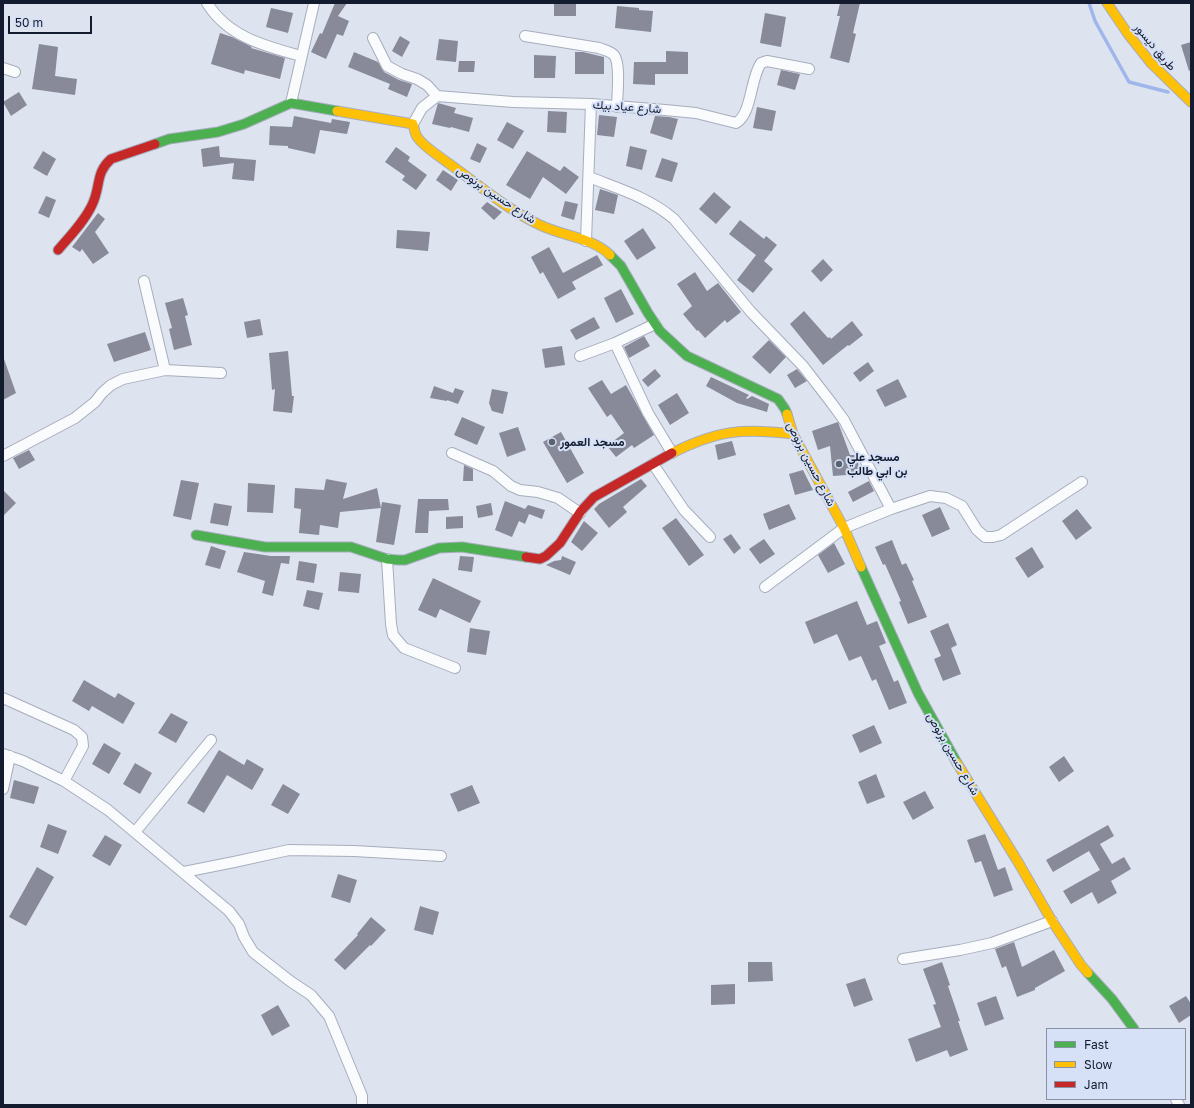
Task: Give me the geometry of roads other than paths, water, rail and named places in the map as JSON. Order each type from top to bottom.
[{"type":"street","points":[[207,3],[213,13],[237,33],[261,45],[301,56]]},
{"type":"street","points":[[291,103],[314,3]]},
{"type":"street","name":"طريق ديسور","points":[[1107,3],[1127,34],[1149,61],[1191,102]]},
{"type":"street","points":[[525,36],[609,51],[614,56],[617,63],[617,107]]},
{"type":"street","points":[[58,250],[90,210],[95,200],[100,171],[104,164],[111,159],[169,139],[218,132],[244,124],[291,103],[413,124],[422,108],[437,96],[417,80],[387,66],[373,38]]},
{"type":"street","name":"شارع عياد بيك","points":[[437,96],[513,102],[591,104],[665,110],[696,113],[736,123],[740,121],[746,112],[755,75],[761,63],[767,60],[809,69]]},
{"type":"street","points":[[3,68],[15,72]]},
{"type":"street","points":[[586,241],[591,104]]},
{"type":"street","name":"شارع حسين برنوص","points":[[413,124],[417,138],[500,201],[539,225],[586,241],[604,249],[621,266],[655,324],[688,356],[778,399],[785,409],[793,434],[844,528],[918,693],[958,764],[1052,920],[1081,965],[1112,999],[1133,1028]]},
{"type":"street","points":[[589,178],[644,198],[662,208],[674,219],[751,312],[803,366],[830,401],[844,420],[891,509]]},
{"type":"street","points":[[144,281],[164,370]]},
{"type":"street","points":[[580,356],[615,343],[655,324]]},
{"type":"street","points":[[615,343],[648,413],[672,453]]},
{"type":"street","points":[[3,456],[75,418],[95,402],[111,385],[123,379],[164,370],[221,373]]},
{"type":"street","points":[[196,534],[265,547],[351,546],[387,559],[405,560],[439,548],[462,547],[540,559],[549,555],[558,547],[580,513],[594,497],[672,453],[713,436],[739,431],[793,434]]},
{"type":"street","points":[[452,453],[493,471],[511,486],[520,490],[538,492],[558,498],[580,513]]},
{"type":"street","points":[[653,464],[684,510],[710,537]]},
{"type":"street","points":[[765,587],[844,528],[891,509],[930,496],[946,498],[962,506],[976,530],[985,537],[993,537],[1001,535],[1082,482]]},
{"type":"street","points":[[387,559],[393,635],[404,648],[455,668]]},
{"type":"street","points":[[3,698],[74,730],[82,736],[83,746],[64,780]]},
{"type":"street","points":[[135,832],[211,740]]},
{"type":"street","points":[[3,789],[7,755],[64,780],[108,810],[229,911],[253,952],[311,995],[329,1016],[362,1096],[362,1105]]},
{"type":"street","points":[[184,872],[289,850],[354,851],[441,856]]},
{"type":"street","points":[[903,959],[960,950],[992,942],[1052,920]]},
{"type":"waterway","points":[[1089,3],[1095,21],[1129,82],[1168,92]]},
{"type":"place","name":"مسجد العمور","points":[[552,442]]},
{"type":"place","name":"مسجد علي بن ابي طالب","points":[[839,464]]}]
